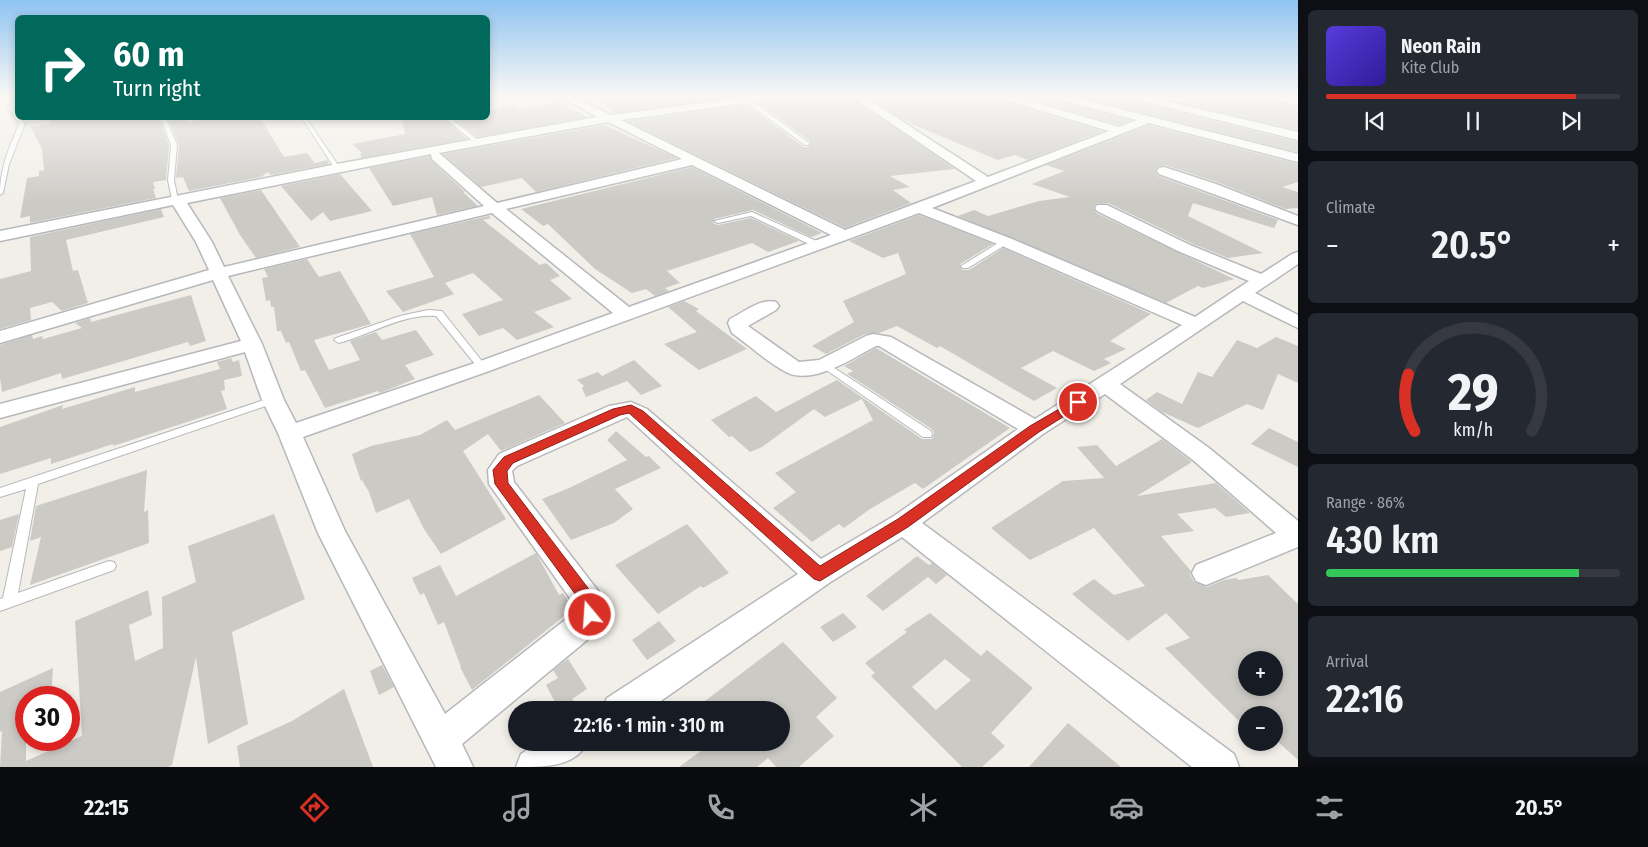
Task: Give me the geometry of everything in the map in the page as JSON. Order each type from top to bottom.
[{"type":"street","points":[[0,244],[337,168],[532,132]]},
{"type":"street","points":[[0,236],[562,132]]},
{"type":"street","points":[[633,132],[843,235]]},
{"type":"street","points":[[910,132],[985,181]]},
{"type":"street","points":[[290,433],[482,367],[920,208],[985,181],[1120,132]]},
{"type":"street","points":[[1194,132],[1298,158]]},
{"type":"street","points":[[1281,132],[1298,136]]},
{"type":"street","points":[[436,156],[494,207],[626,314]]},
{"type":"street","points":[[0,337],[218,274],[691,161]]},
{"type":"street","points":[[1164,171],[1298,221]]},
{"type":"street","points":[[178,203],[204,242],[252,344],[273,400],[290,433],[332,534],[455,767]]},
{"type":"street","points":[[920,208],[1006,242],[1195,324]]},
{"type":"street","points":[[1102,208],[1184,248],[1252,287],[1298,322]]},
{"type":"street","points":[[632,701],[820,575],[903,523],[1035,429],[1298,257]]},
{"type":"street","points":[[770,306],[737,323],[739,329],[794,368],[805,369],[825,365],[873,340],[884,341],[1035,429]]},
{"type":"street","points":[[0,411],[252,344]]},
{"type":"street","points":[[1106,384],[1201,454],[1298,535],[1206,572]]},
{"type":"street","points":[[441,739],[576,630],[590,615],[589,601],[502,484],[500,470],[508,460],[617,411],[631,409],[639,414],[820,575]]},
{"type":"street","points":[[903,523],[1221,767]]},
{"type":"street","points":[[534,767],[558,751]]},
{"type":"lane","points":[[0,193],[6,164],[19,132]]},
{"type":"lane","points":[[169,132],[174,145],[171,180],[178,203]]},
{"type":"lane","points":[[313,132],[337,168]]},
{"type":"lane","points":[[464,132],[477,142]]},
{"type":"lane","points":[[790,132],[807,144]]},
{"type":"lane","points":[[718,221],[752,214],[818,245]]},
{"type":"lane","points":[[964,266],[1006,242]]},
{"type":"lane","points":[[339,340],[412,315],[427,311],[439,313],[482,367]]},
{"type":"lane","points":[[825,365],[927,434]]},
{"type":"lane","points":[[0,492],[273,400]]},
{"type":"lane","points":[[4,604],[32,482]]},
{"type":"lane","points":[[4,604],[110,566]]},
{"type":"building","points":[[33,132],[164,132],[169,145],[166,180],[153,182],[156,198],[30,223],[30,216],[20,218],[27,178],[39,176],[39,171],[44,170],[42,149]]},
{"type":"building","points":[[174,132],[268,132],[284,157],[307,153],[315,163],[327,160],[329,164],[271,175],[268,172],[261,177],[189,191],[183,177],[176,178],[179,145]]},
{"type":"building","points":[[405,132],[459,132],[467,139],[362,158],[360,154],[362,153],[352,144],[405,134]]},
{"type":"building","points":[[470,132],[506,132],[477,137]]},
{"type":"building","points":[[566,132],[619,132],[677,158],[536,192],[522,178],[481,187],[443,154]]},
{"type":"building","points":[[649,132],[783,132],[804,147],[809,147],[810,141],[797,132],[901,132],[955,169],[890,176],[910,187],[893,190],[911,203],[845,228]]},
{"type":"building","points":[[930,132],[1101,132],[1028,160],[1015,155],[998,160]]},
{"type":"building","points":[[1132,132],[1175,132],[1298,164],[1298,182],[1282,187],[1298,192],[1298,208],[1285,209],[1217,182],[1165,165],[1159,166],[1155,170],[1158,176],[1278,220],[1274,228],[1193,203],[1188,216],[1263,253],[1228,258],[1191,243],[1108,203],[1097,203],[1093,207],[1096,213],[1234,279],[1203,288],[1198,286],[1166,303],[958,216],[974,210],[988,216],[1039,201],[1070,197],[1032,184],[1064,171],[1046,165]]},
{"type":"building","points":[[1218,132],[1257,132],[1298,142],[1298,152]]},
{"type":"building","points":[[430,156],[431,160],[478,206],[437,215],[432,197],[393,206],[369,168]]},
{"type":"building","points":[[692,167],[822,233],[811,237],[753,210],[714,219],[713,223],[718,225],[751,218],[799,241],[768,252],[752,243],[667,271],[680,283],[665,288],[669,291],[655,296],[646,289],[632,293],[595,269],[548,224],[543,226],[521,209]]},
{"type":"building","points":[[340,174],[372,211],[330,221],[323,212],[311,221],[281,186]]},
{"type":"building","points":[[261,190],[300,247],[256,258],[240,235],[220,198]]},
{"type":"building","points":[[161,209],[164,217],[66,240],[73,271],[78,270],[88,303],[62,311],[52,302],[30,308],[31,320],[0,329],[0,279],[31,271],[30,237]]},
{"type":"building","points":[[919,215],[993,244],[960,264],[962,270],[969,270],[1003,248],[1151,314],[1110,341],[1126,349],[1104,359],[1111,363],[1094,371],[1053,351],[1021,368],[1057,388],[1034,401],[940,346],[937,348],[897,326],[879,333],[865,334],[826,354],[812,346],[854,322],[843,301],[906,274],[898,253],[883,258],[849,241]]},
{"type":"building","points":[[489,216],[491,218],[483,220],[540,265],[546,263],[560,276],[550,280],[572,299],[534,312],[554,327],[517,340],[503,328],[479,336],[462,314],[503,300],[473,273],[445,283],[454,294],[403,312],[386,291],[434,277],[410,234]]},
{"type":"building","points":[[307,259],[319,277],[340,271],[371,324],[314,340],[329,370],[360,360],[350,341],[376,332],[382,340],[416,330],[434,355],[405,365],[415,379],[380,393],[378,391],[325,408],[305,370],[301,371],[289,342],[286,343],[281,331],[277,331],[274,307],[271,307],[270,300],[266,301],[262,278],[268,277],[264,269]]},
{"type":"building","points":[[191,295],[206,341],[190,346],[188,342],[62,379],[61,373],[2,392],[0,345],[32,335],[33,339],[42,336],[43,339],[82,328],[75,323],[90,318],[91,322]]},
{"type":"building","points":[[684,301],[699,309],[696,311],[747,349],[699,370],[664,344],[697,332],[668,307]]},
{"type":"building","points":[[1276,337],[1298,346],[1298,383],[1278,374],[1263,410],[1247,404],[1198,428],[1162,412],[1146,400],[1157,392],[1182,404],[1198,372],[1212,377],[1237,340],[1257,348]]},
{"type":"building","points":[[876,348],[1010,428],[923,489],[915,483],[870,509],[844,528],[839,524],[812,542],[773,508],[796,492],[775,473],[873,420],[862,399],[825,417],[814,409],[762,447],[750,452],[732,436],[729,437],[711,420],[756,396],[776,412],[837,380],[922,439],[932,439],[934,433],[932,429],[847,374],[853,371],[844,366]]},
{"type":"building","points":[[231,358],[233,362],[239,360],[242,376],[224,380],[225,390],[221,391],[227,409],[51,464],[51,458],[0,474],[0,427],[63,405],[62,409],[135,387],[135,392],[220,369],[217,362]]},
{"type":"building","points":[[634,360],[662,386],[641,395],[627,381],[586,397],[582,388],[584,386],[577,380],[598,372],[602,376]]},
{"type":"building","points":[[539,395],[565,423],[501,451],[488,434],[463,451],[506,519],[441,554],[424,529],[409,499],[376,513],[369,492],[361,481],[352,454],[371,446],[420,435],[447,420],[455,430]]},
{"type":"building","points":[[1269,428],[1298,442],[1298,467],[1251,444]]},
{"type":"building","points":[[616,431],[646,457],[649,456],[661,468],[615,489],[633,509],[614,523],[571,540],[542,499],[627,460],[607,440]]},
{"type":"building","points":[[1162,439],[1192,462],[1137,496],[1216,483],[1250,513],[1226,517],[1215,508],[1177,514],[1194,531],[1161,536],[1191,571],[1190,574],[1194,582],[1207,587],[1224,580],[1236,578],[1239,580],[1268,575],[1298,604],[1298,760],[1283,746],[1283,706],[1238,706],[1238,720],[1165,648],[1190,638],[1166,613],[1128,641],[1072,594],[1094,579],[1114,595],[1145,586],[1094,528],[1030,560],[991,528],[1063,481],[1104,478],[1077,447],[1097,445],[1116,466]]},
{"type":"building","points":[[147,470],[144,512],[148,510],[149,543],[30,585],[41,537],[30,541],[36,506]]},
{"type":"building","points":[[19,514],[12,547],[0,551],[0,520]]},
{"type":"building","points":[[274,514],[305,599],[232,632],[248,724],[208,744],[196,657],[172,765],[168,767],[0,767],[2,731],[0,732],[0,692],[53,668],[52,686],[15,686],[15,751],[26,751],[26,761],[48,751],[80,751],[80,737],[82,736],[75,621],[148,590],[152,615],[129,625],[135,661],[163,648],[162,597],[196,582],[188,546]]},
{"type":"building","points":[[687,524],[729,573],[703,588],[701,586],[658,614],[615,565]]},
{"type":"building","points":[[536,553],[559,595],[563,593],[573,609],[472,690],[460,667],[444,622],[438,625],[424,593],[420,595],[412,578],[440,565],[456,596]]},
{"type":"building","points":[[917,556],[929,565],[932,563],[947,575],[936,584],[928,577],[883,611],[866,596]]},
{"type":"building","points":[[843,613],[857,627],[833,642],[820,627]]},
{"type":"building","points":[[930,613],[981,656],[987,650],[1033,688],[991,733],[1005,746],[982,767],[962,767],[871,676],[875,673],[865,663],[907,632],[904,630]],"holes":[[[945,659],[971,680],[936,710],[912,687]]]},
{"type":"building","points":[[659,621],[676,641],[647,660],[632,640]]},
{"type":"building","points":[[783,642],[837,698],[816,717],[834,736],[799,767],[776,767],[768,758],[757,767],[679,767],[701,751],[790,751],[790,701],[705,701]]},
{"type":"building","points":[[568,659],[587,689],[572,699],[574,701],[554,701],[546,685],[558,678],[553,670]]},
{"type":"building","points":[[382,665],[394,687],[379,695],[370,671]]},
{"type":"building","points":[[344,689],[373,767],[240,767],[237,746],[292,721]]},
{"type":"building","points":[[1068,723],[1121,767],[1029,767]]},
{"type":"route","points":[[590,615],[589,601],[502,484],[500,470],[508,460],[617,411],[631,409],[639,414],[820,575],[903,523],[1035,429],[1078,402]]}]
